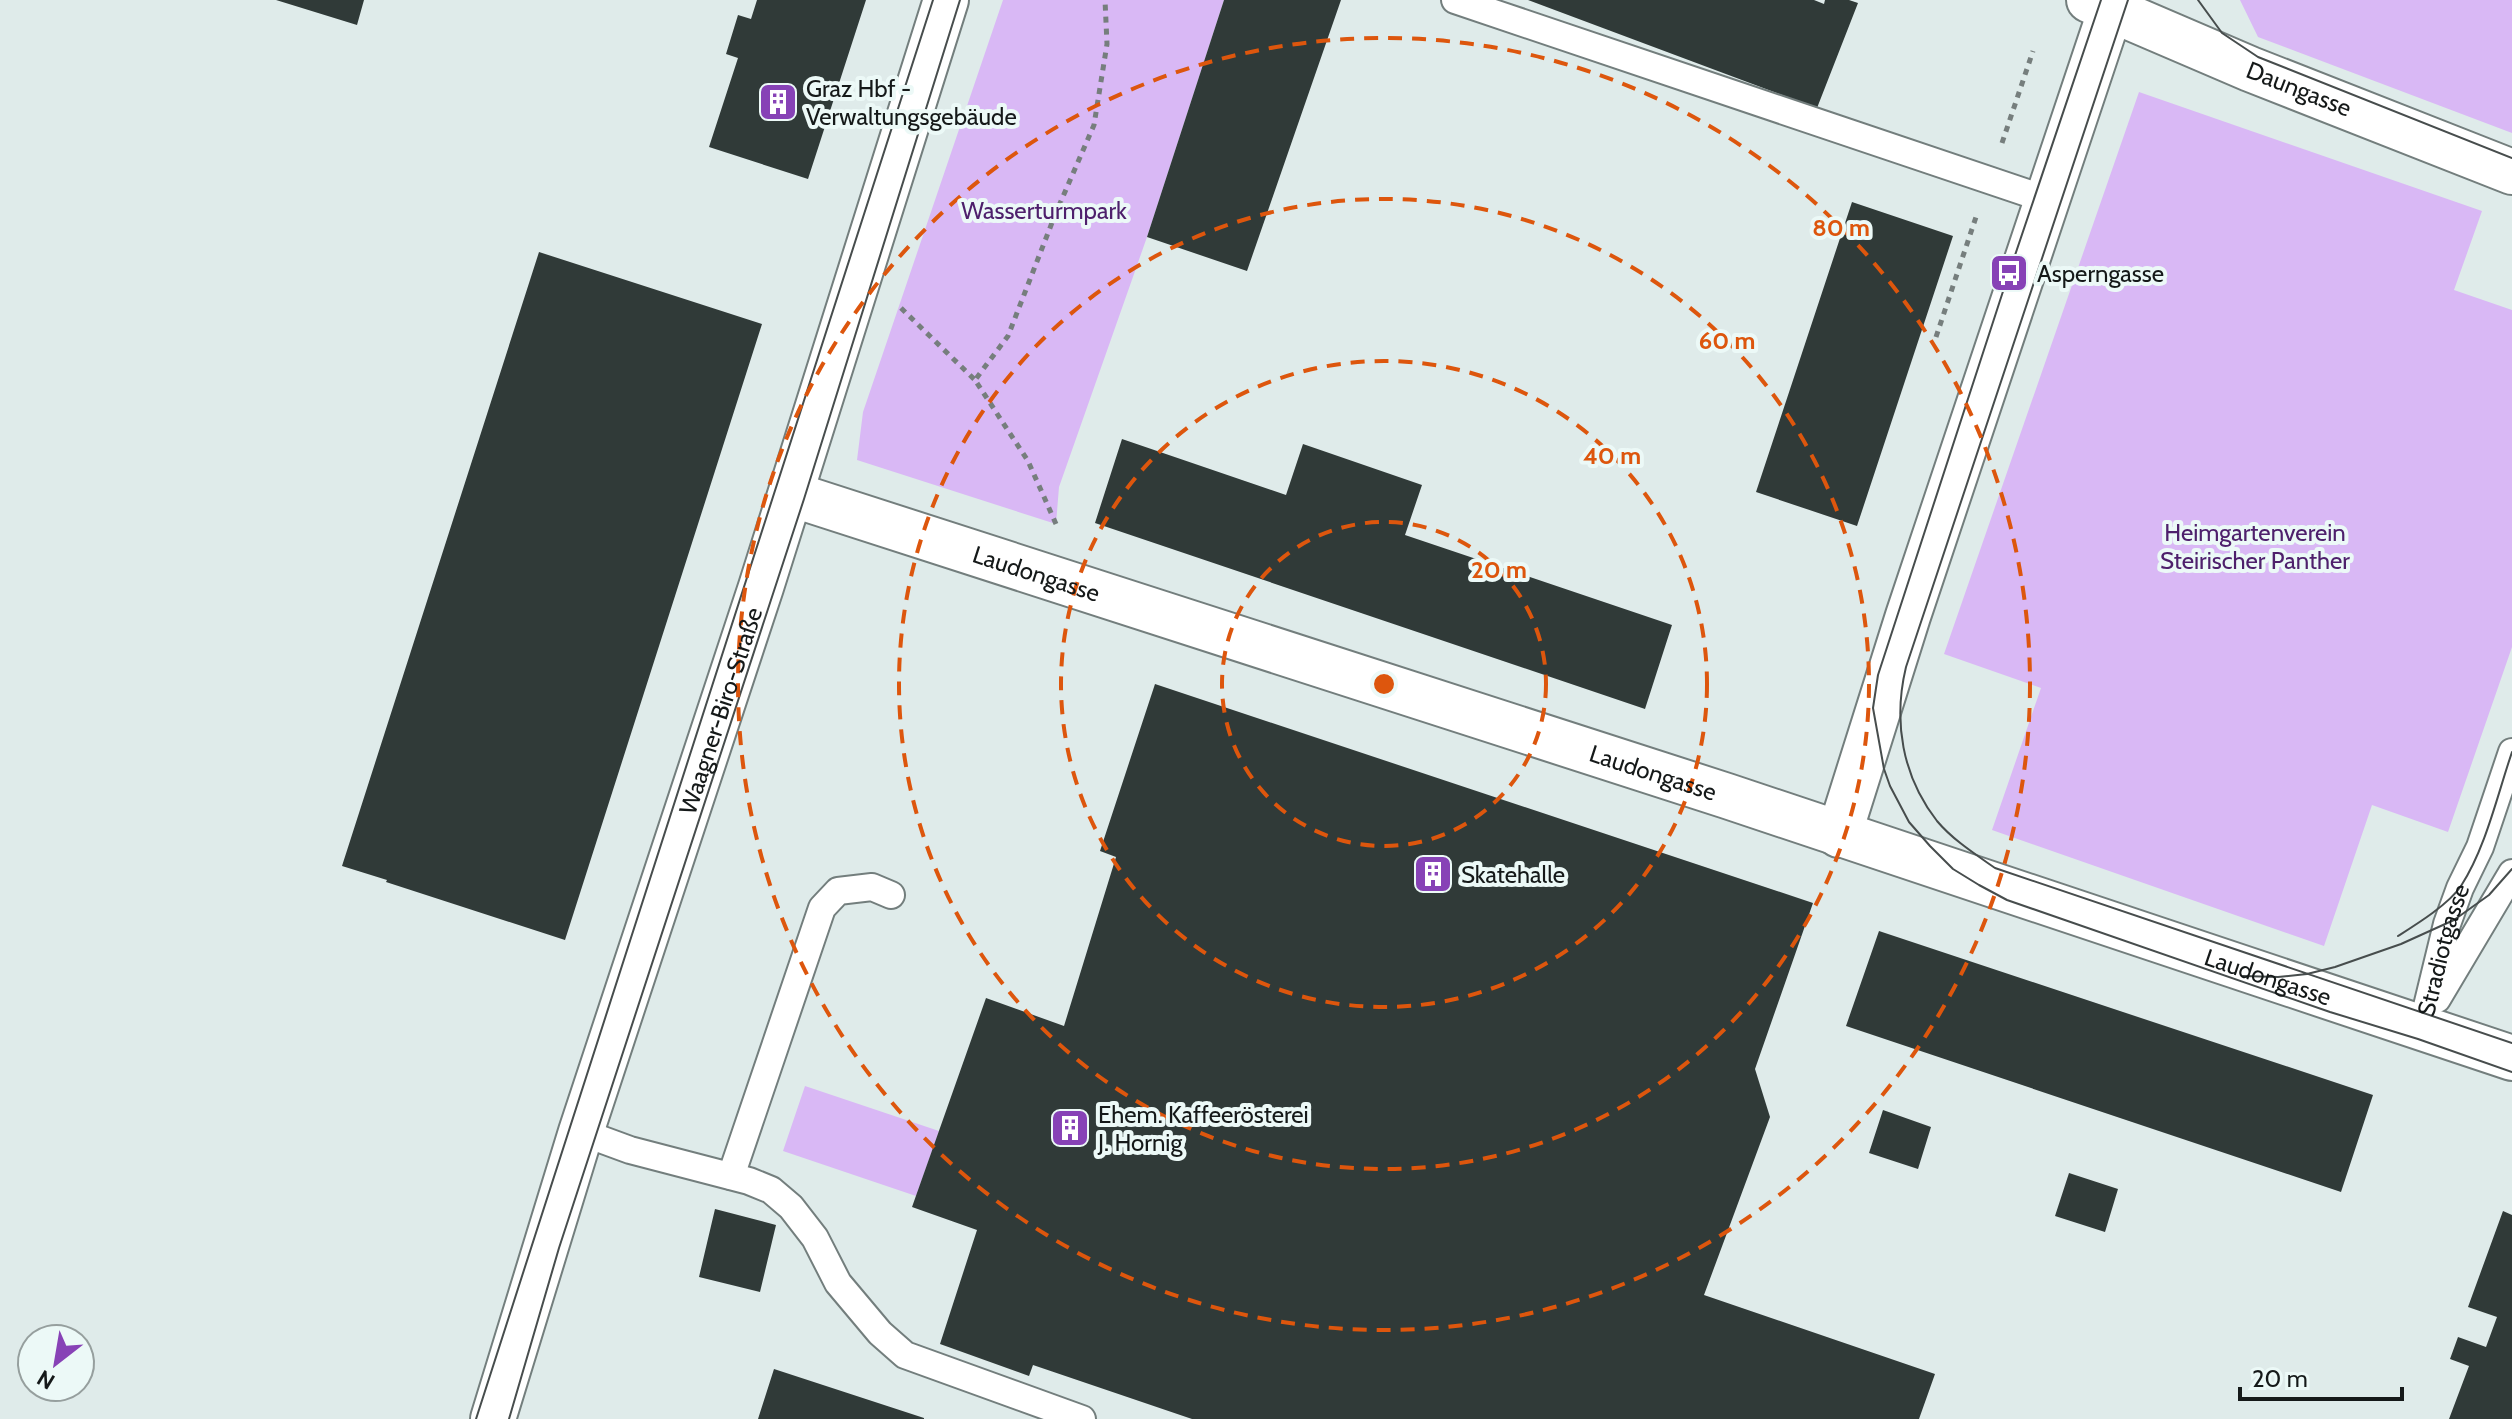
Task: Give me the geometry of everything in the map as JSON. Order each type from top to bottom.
[{"type":"street","name":"Waagner-Biro-Straße","points":[[493,1419],[581,1132],[791,494],[946,0]]},
{"type":"street","points":[[1839,835],[1908,616],[2048,200],[2105,4]]},
{"type":"street","name":"Daungasse","points":[[2105,4],[2250,69],[2512,172]]},
{"type":"street","name":"Laudongasse","points":[[791,494],[2512,1058]]},
{"type":"lane","points":[[1455,0],[2048,200]]},
{"type":"lane","name":"Stradiotgasse","points":[[2422,1027],[2447,924],[2480,847],[2512,752]]},
{"type":"lane","name":"Stradiotgasse","points":[[2422,1027],[2512,873]]},
{"type":"lane","points":[[731,1176],[822,908],[838,891],[872,887],[891,895]]},
{"type":"lane","points":[[581,1132],[630,1150],[749,1181],[771,1190],[791,1207],[815,1238],[838,1283],[880,1333],[905,1355],[1082,1419]]},
{"type":"path","points":[[975,380],[1008,336],[1094,125],[1107,44],[1105,0]]},
{"type":"path","points":[[895,303],[975,380],[1028,461],[1056,524]]},
{"type":"green space","name":"Wasserturmpark","points":[[1003,0],[1224,0],[1147,237],[1059,487],[1056,524],[857,460],[863,412]]},
{"type":"green space","points":[[2240,0],[2512,0],[2512,133],[2258,37]]},
{"type":"green space","name":"Heimgartenverein Steirischer Panther","points":[[2139,92],[2482,211],[2454,290],[2512,310],[2512,647],[2448,832],[2372,805],[2324,946],[1992,830],[2041,688],[1944,654]]},
{"type":"green space","points":[[805,1086],[939,1131],[916,1196],[783,1151]]},
{"type":"building","points":[[276,0],[364,0],[357,25]]},
{"type":"building","name":"Graz Hbf - Verwaltungsgebäude","points":[[757,0],[866,0],[808,179],[709,147],[738,58],[726,54],[738,15],[751,19]]},
{"type":"building","points":[[1224,0],[1341,0],[1247,271],[1147,237]]},
{"type":"building","points":[[1528,0],[1814,0],[1824,4],[1825,0],[1849,0],[1858,3],[1817,108]]},
{"type":"building","points":[[1852,202],[1953,236],[1857,526],[1756,492]]},
{"type":"building","points":[[539,252],[762,324],[565,940],[342,866]]},
{"type":"building","points":[[1122,439],[1286,495],[1303,444],[1422,485],[1405,535],[1672,625],[1645,709],[1095,523]]},
{"type":"building","points":[[1155,684],[1813,903],[1755,1069],[1770,1117],[1704,1295],[1935,1374],[1919,1419],[1192,1419],[1033,1365],[1029,1376],[940,1344],[977,1230],[912,1207],[986,998],[1064,1026],[1116,857],[1100,851]]},
{"type":"building","points":[[1879,931],[2373,1095],[2341,1192],[1846,1026]]},
{"type":"building","points":[[1883,1110],[1931,1127],[1918,1169],[1869,1153]]},
{"type":"building","points":[[2069,1173],[2118,1189],[2105,1232],[2055,1216]]},
{"type":"building","points":[[715,1209],[776,1225],[760,1292],[699,1277]]},
{"type":"building","points":[[2503,1211],[2512,1215],[2512,1419],[2449,1419],[2469,1366],[2450,1359],[2458,1337],[2486,1347],[2497,1317],[2468,1307]]},
{"type":"building","points":[[774,1369],[924,1418],[924,1419],[758,1419]]},
{"type":"tram line","points":[[476,1419],[933,0]]},
{"type":"tram line","points":[[509,1419],[559,1248],[804,499],[960,0]]},
{"type":"tram line","points":[[2101,0],[1878,675],[1873,708],[1890,786],[1909,822],[1953,869],[2007,900],[2512,1072]]},
{"type":"tram line","points":[[2128,0],[1906,667],[1900,708],[1908,767],[1925,804],[1937,821],[1957,841],[1995,868],[2512,1043]]},
{"type":"tram line","points":[[2198,0],[2222,33],[2258,57],[2512,158]]},
{"type":"tram line","points":[[2398,936],[2441,907],[2461,886],[2484,838],[2512,752]]},
{"type":"tram line","points":[[2243,976],[2307,974],[2401,944],[2454,920],[2489,895],[2512,869]]},
{"type":"place","name":"Graz Hbf - Verwaltungsgebäude","points":[[778,102]]},
{"type":"place","name":"Asperngasse","points":[[2009,273]]},
{"type":"place","name":"Skatehalle","points":[[1433,874]]},
{"type":"place","name":"Ehem. Kaffeerösterei J. Hornig","points":[[1070,1128]]}]
